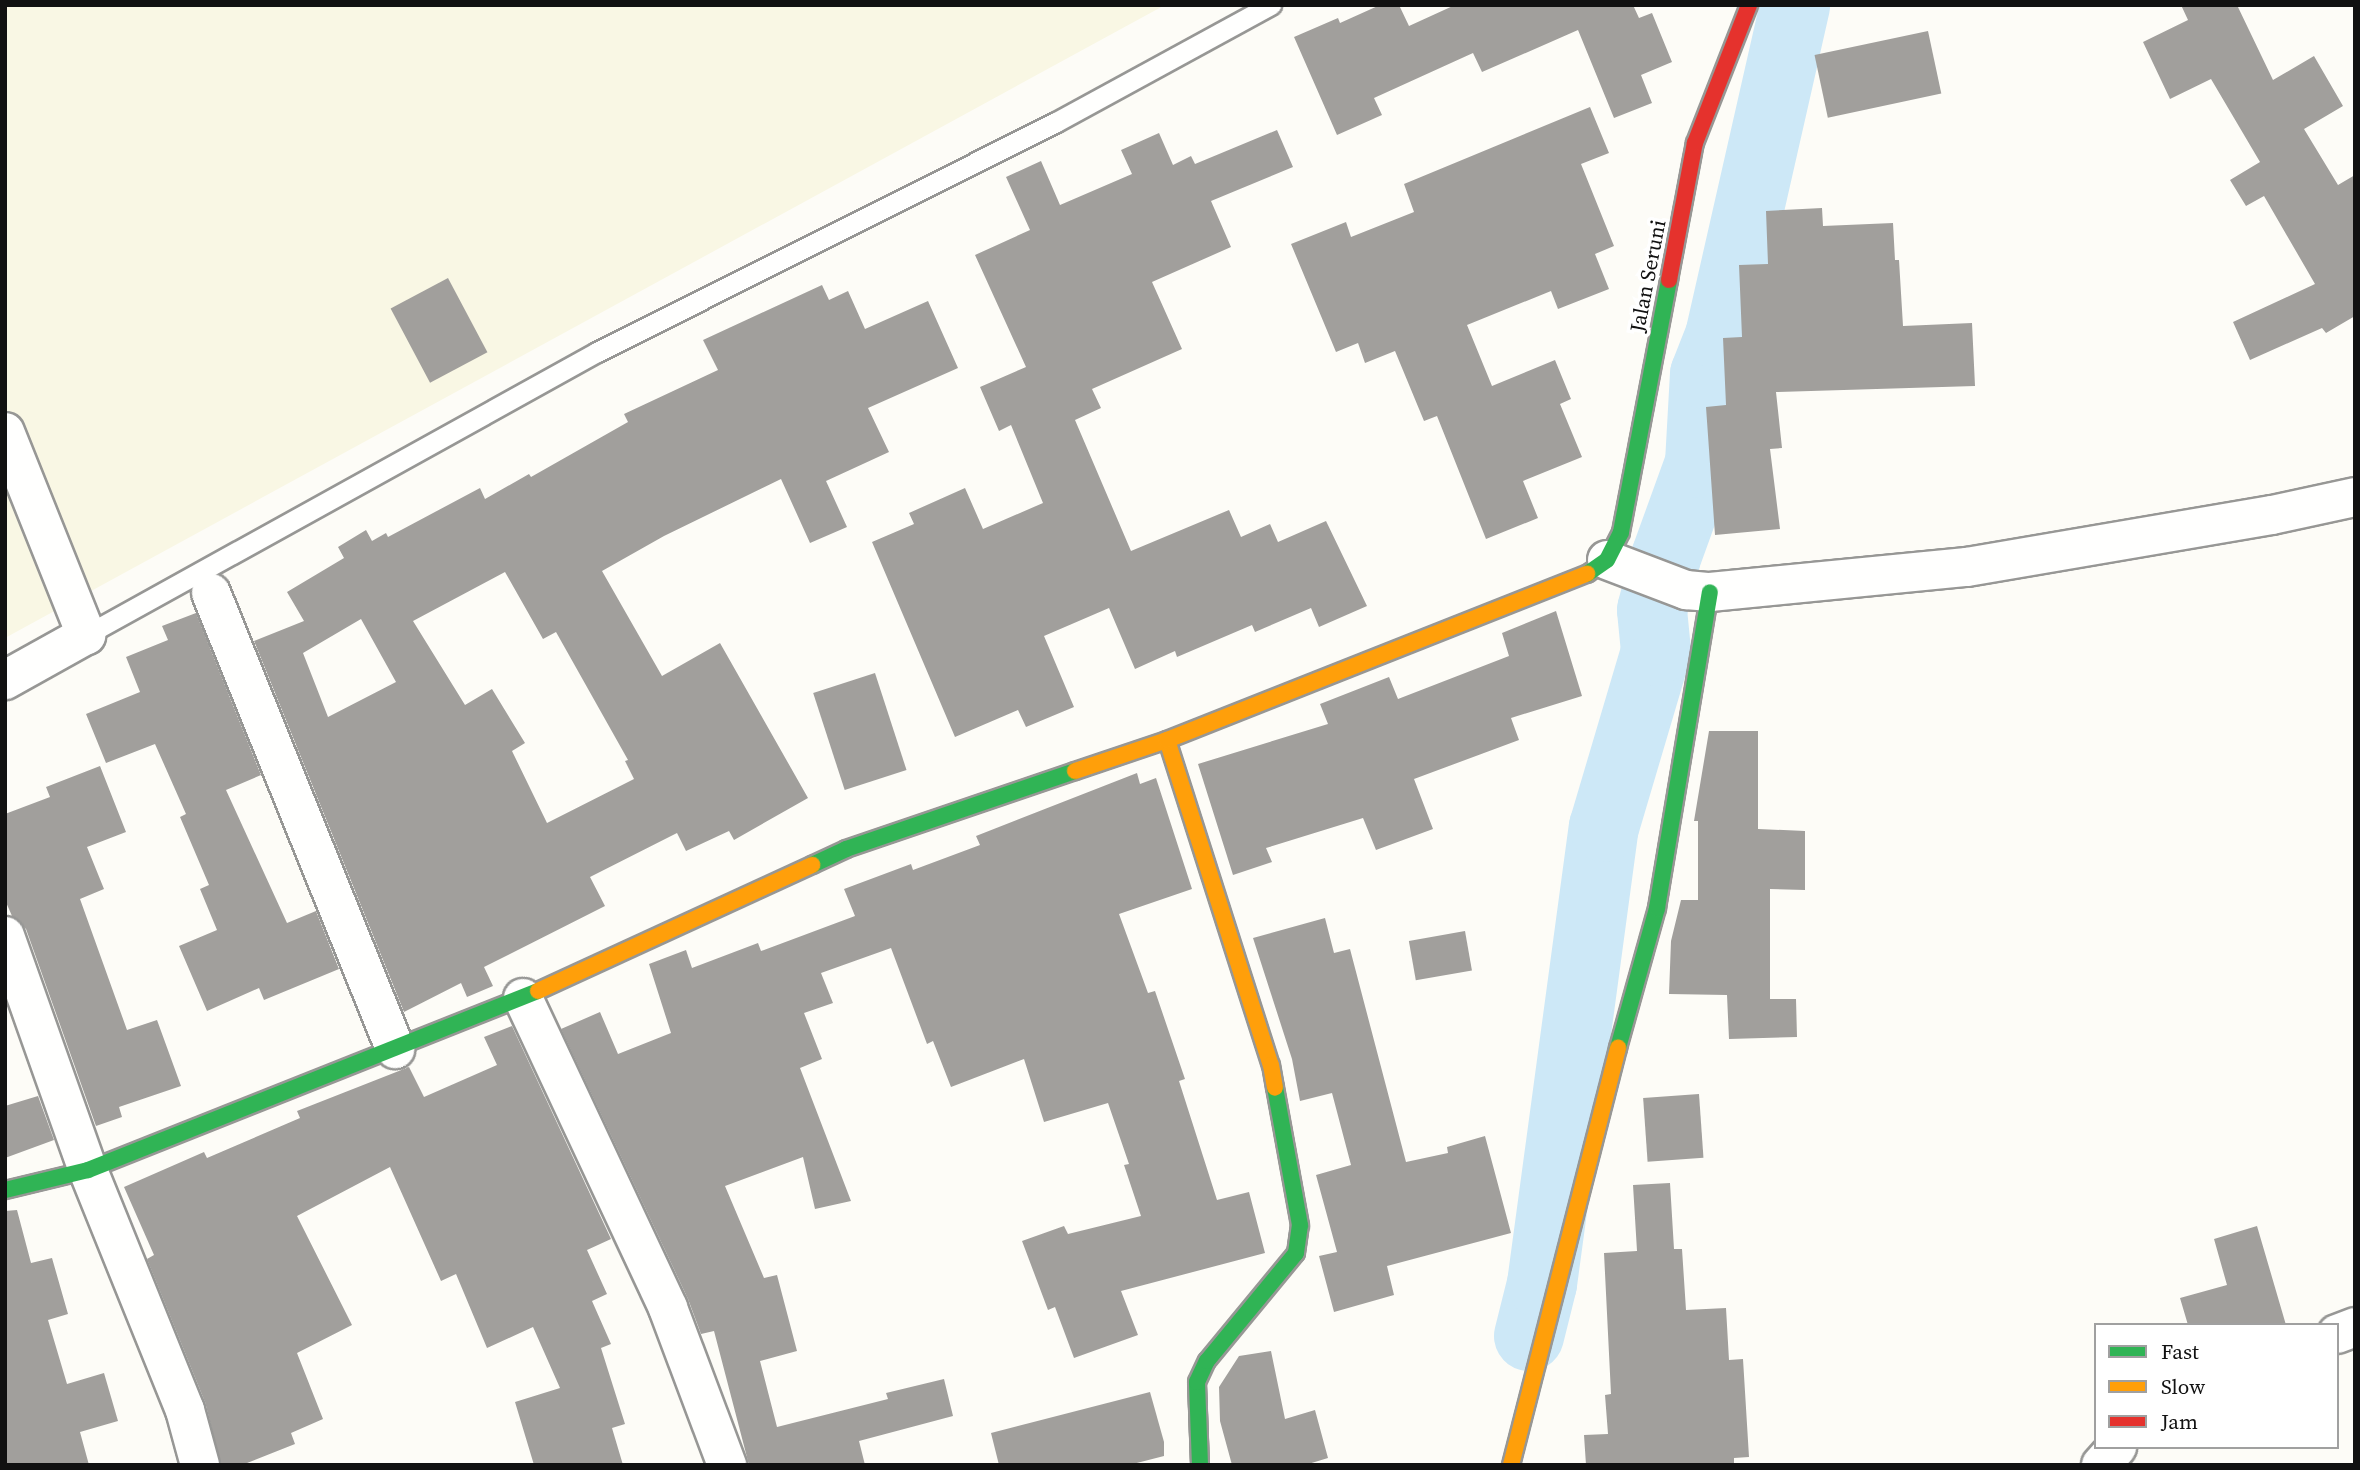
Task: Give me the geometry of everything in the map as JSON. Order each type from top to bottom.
[{"type":"street","name":"Jalan Seruni","points":[[1623,566],[1620,531],[1695,143],[1749,5]]},
{"type":"street","points":[[5,432],[86,635],[5,680]]},
{"type":"street","points":[[5,1190],[88,1170],[523,998],[846,849],[1167,740],[1581,578],[1623,566],[1698,591],[1967,567],[2272,515],[2355,497]]},
{"type":"street","points":[[1511,1465],[1596,1127],[1657,908],[1698,591]]},
{"type":"street","points":[[211,593],[394,1049]]},
{"type":"street","points":[[1167,740],[1271,1065],[1300,1225],[1296,1253],[1207,1361],[1197,1382],[1200,1465]]},
{"type":"street","points":[[5,936],[88,1170],[185,1410],[200,1465]]},
{"type":"street","points":[[523,998],[668,1308],[727,1465]]},
{"type":"street","points":[[2339,1333],[2355,1326]]},
{"type":"street","points":[[2101,1465],[2115,1449]]},
{"type":"lane","points":[[86,635],[597,352],[1056,122],[1272,5]]},
{"type":"shaded area","points":[[5,5],[1165,5],[5,638]]},
{"type":"building","points":[[1380,5],[1399,5],[1409,26],[1455,5],[1633,5],[1639,18],[1652,13],[1672,62],[1641,75],[1652,103],[1614,118],[1578,30],[1482,72],[1473,53],[1374,98],[1382,115],[1337,135],[1294,37],[1338,18],[1340,23]]},
{"type":"building","points":[[2181,5],[2237,5],[2273,80],[2314,56],[2343,106],[2304,129],[2338,185],[2355,175],[2355,316],[2326,333],[2322,328],[2250,360],[2233,322],[2315,284],[2264,196],[2246,206],[2230,180],[2260,162],[2211,79],[2170,99],[2143,42],[2188,20]]},
{"type":"building","points":[[1928,31],[1941,94],[1828,118],[1815,55]]},
{"type":"building","points":[[1590,107],[1609,153],[1581,164],[1614,246],[1595,254],[1609,289],[1558,309],[1551,291],[1467,325],[1492,386],[1555,360],[1571,399],[1560,404],[1582,457],[1523,481],[1538,518],[1486,539],[1437,416],[1424,421],[1395,351],[1365,363],[1358,343],[1336,352],[1291,244],[1346,222],[1351,237],[1414,212],[1404,184]]},
{"type":"building","points":[[1277,130],[1293,167],[1211,201],[1231,247],[1152,282],[1182,349],[1092,389],[1101,408],[1075,420],[1131,551],[1229,510],[1241,537],[1270,524],[1278,542],[1326,521],[1367,606],[1319,627],[1311,608],[1255,632],[1252,625],[1177,657],[1175,651],[1135,669],[1109,608],[1044,636],[1074,707],[1026,727],[1018,710],[955,737],[872,542],[914,524],[909,513],[965,488],[983,529],[1043,503],[1011,425],[999,431],[980,387],[1026,367],[975,255],[1030,230],[1006,177],[1041,161],[1060,205],[1132,174],[1121,150],[1159,133],[1173,165],[1191,156],[1195,164]]},
{"type":"building","points":[[1822,208],[1823,226],[1893,223],[1895,260],[1899,260],[1903,326],[1972,323],[1975,386],[1776,392],[1782,448],[1770,449],[1780,529],[1715,535],[1706,407],[1726,405],[1723,338],[1742,337],[1739,265],[1768,264],[1766,211]]},
{"type":"building","points":[[448,278],[487,352],[430,383],[391,309]]},
{"type":"building","points":[[822,285],[829,300],[848,291],[865,329],[928,301],[958,368],[868,408],[889,452],[826,481],[847,527],[810,543],[781,479],[664,536],[602,571],[662,676],[720,643],[808,798],[734,840],[729,831],[686,851],[677,833],[590,877],[605,906],[484,967],[493,986],[467,997],[461,983],[404,1012],[254,641],[304,621],[287,592],[344,558],[338,547],[366,530],[372,541],[386,533],[388,537],[480,488],[485,499],[529,474],[531,477],[628,422],[624,414],[718,370],[703,340]],"holes":[[[505,572],[543,639],[556,632],[628,760],[625,761],[634,779],[547,823],[512,751],[525,743],[492,689],[465,705],[413,621]],[[361,619],[396,682],[328,717],[303,653]]]},
{"type":"building","points":[[1556,611],[1582,696],[1511,718],[1519,740],[1414,779],[1433,829],[1376,850],[1363,818],[1266,848],[1272,862],[1233,875],[1198,764],[1328,724],[1320,704],[1389,677],[1398,699],[1509,656],[1502,633]]},
{"type":"building","points":[[196,613],[261,775],[226,790],[287,923],[316,911],[339,969],[264,1000],[259,988],[207,1011],[179,946],[217,930],[200,889],[209,885],[180,817],[186,814],[155,744],[106,763],[86,714],[140,692],[126,657],[168,640],[162,626]]},
{"type":"building","points":[[875,673],[907,770],[845,790],[813,693]]},
{"type":"building","points":[[1709,731],[1758,731],[1758,829],[1805,831],[1805,890],[1770,889],[1770,999],[1796,999],[1797,1037],[1729,1039],[1727,995],[1669,994],[1671,941],[1681,900],[1698,900],[1698,821],[1694,821]]},
{"type":"building","points":[[100,766],[126,832],[87,847],[104,889],[80,899],[127,1030],[157,1020],[181,1086],[119,1107],[122,1117],[96,1126],[26,929],[12,916],[5,900],[5,814],[50,797],[46,787]]},
{"type":"building","points":[[1137,773],[1140,784],[1156,778],[1192,889],[1119,914],[1148,993],[1155,991],[1185,1079],[1179,1081],[1217,1200],[1249,1192],[1265,1253],[1121,1291],[1138,1335],[1074,1358],[1055,1307],[1048,1310],[1022,1241],[1064,1226],[1068,1234],[1141,1216],[1124,1165],[1129,1164],[1108,1103],[1044,1122],[1024,1059],[951,1087],[933,1041],[927,1044],[891,948],[821,973],[833,1003],[804,1013],[822,1059],[800,1068],[851,1201],[815,1209],[803,1157],[725,1186],[764,1278],[777,1275],[797,1351],[760,1361],[777,1427],[888,1399],[886,1393],[944,1379],[953,1416],[859,1441],[865,1465],[749,1465],[714,1331],[701,1334],[688,1299],[561,1029],[600,1012],[618,1054],[671,1033],[649,964],[686,950],[692,968],[758,943],[761,951],[855,916],[844,889],[911,864],[913,870],[980,845],[976,836]]},
{"type":"building","points":[[1325,918],[1334,953],[1350,949],[1406,1162],[1448,1153],[1447,1147],[1485,1136],[1511,1233],[1387,1266],[1394,1295],[1334,1312],[1319,1256],[1337,1252],[1316,1175],[1351,1165],[1332,1093],[1300,1101],[1292,1059],[1253,938]]},
{"type":"building","points":[[1465,931],[1472,970],[1416,980],[1409,941]]},
{"type":"building","points":[[512,1026],[611,1239],[587,1250],[607,1294],[592,1301],[611,1344],[601,1348],[625,1424],[612,1428],[623,1465],[534,1465],[515,1402],[560,1388],[533,1327],[487,1348],[456,1274],[441,1281],[390,1167],[297,1216],[352,1325],[297,1353],[323,1419],[291,1433],[295,1444],[242,1465],[221,1465],[205,1402],[147,1259],[154,1255],[124,1187],[204,1152],[207,1158],[300,1118],[297,1111],[409,1067],[424,1097],[497,1065],[484,1037]]},
{"type":"building","points":[[1699,1094],[1703,1158],[1648,1162],[1643,1098]]},
{"type":"building","points":[[38,1096],[54,1140],[5,1158],[5,1106]]},
{"type":"building","points":[[1670,1183],[1674,1249],[1682,1249],[1686,1310],[1726,1308],[1729,1360],[1743,1359],[1749,1457],[1734,1458],[1734,1465],[1586,1465],[1584,1435],[1608,1434],[1605,1395],[1611,1394],[1604,1253],[1637,1251],[1633,1185]]},
{"type":"building","points":[[17,1210],[31,1263],[52,1258],[68,1314],[48,1320],[67,1384],[104,1373],[118,1421],[80,1432],[89,1465],[5,1465],[5,1211]]},
{"type":"building","points":[[2257,1226],[2285,1323],[2187,1323],[2180,1298],[2227,1285],[2214,1239]]},
{"type":"building","points":[[1271,1351],[1285,1419],[1315,1410],[1328,1458],[1305,1465],[1232,1465],[1220,1421],[1219,1387],[1239,1356]]},
{"type":"building","points":[[1150,1392],[1164,1442],[1164,1456],[1129,1465],[999,1465],[991,1433]]},
{"type":"waterway","points":[[1529,1336],[1542,1284],[1604,827],[1656,651],[1652,610],[1666,557],[1700,463],[1705,374],[1720,336],[1795,5]]},
{"type":"traffic: fast","points":[[1587,574],[1607,560],[1621,532],[1669,280]]},
{"type":"traffic: fast","points":[[1618,1048],[1657,908],[1710,592]]},
{"type":"traffic: fast","points":[[812,865],[846,849],[1075,771]]},
{"type":"traffic: fast","points":[[5,1190],[88,1170],[538,991]]},
{"type":"traffic: fast","points":[[1200,1465],[1197,1382],[1207,1361],[1296,1253],[1300,1225],[1275,1088]]},
{"type":"traffic: slow","points":[[1075,771],[1167,740],[1587,574]]},
{"type":"traffic: slow","points":[[1167,740],[1271,1065],[1275,1088]]},
{"type":"traffic: slow","points":[[538,991],[812,865]]},
{"type":"traffic: slow","points":[[1511,1465],[1618,1048]]},
{"type":"traffic: jam","points":[[1669,280],[1695,143],[1749,5]]}]
